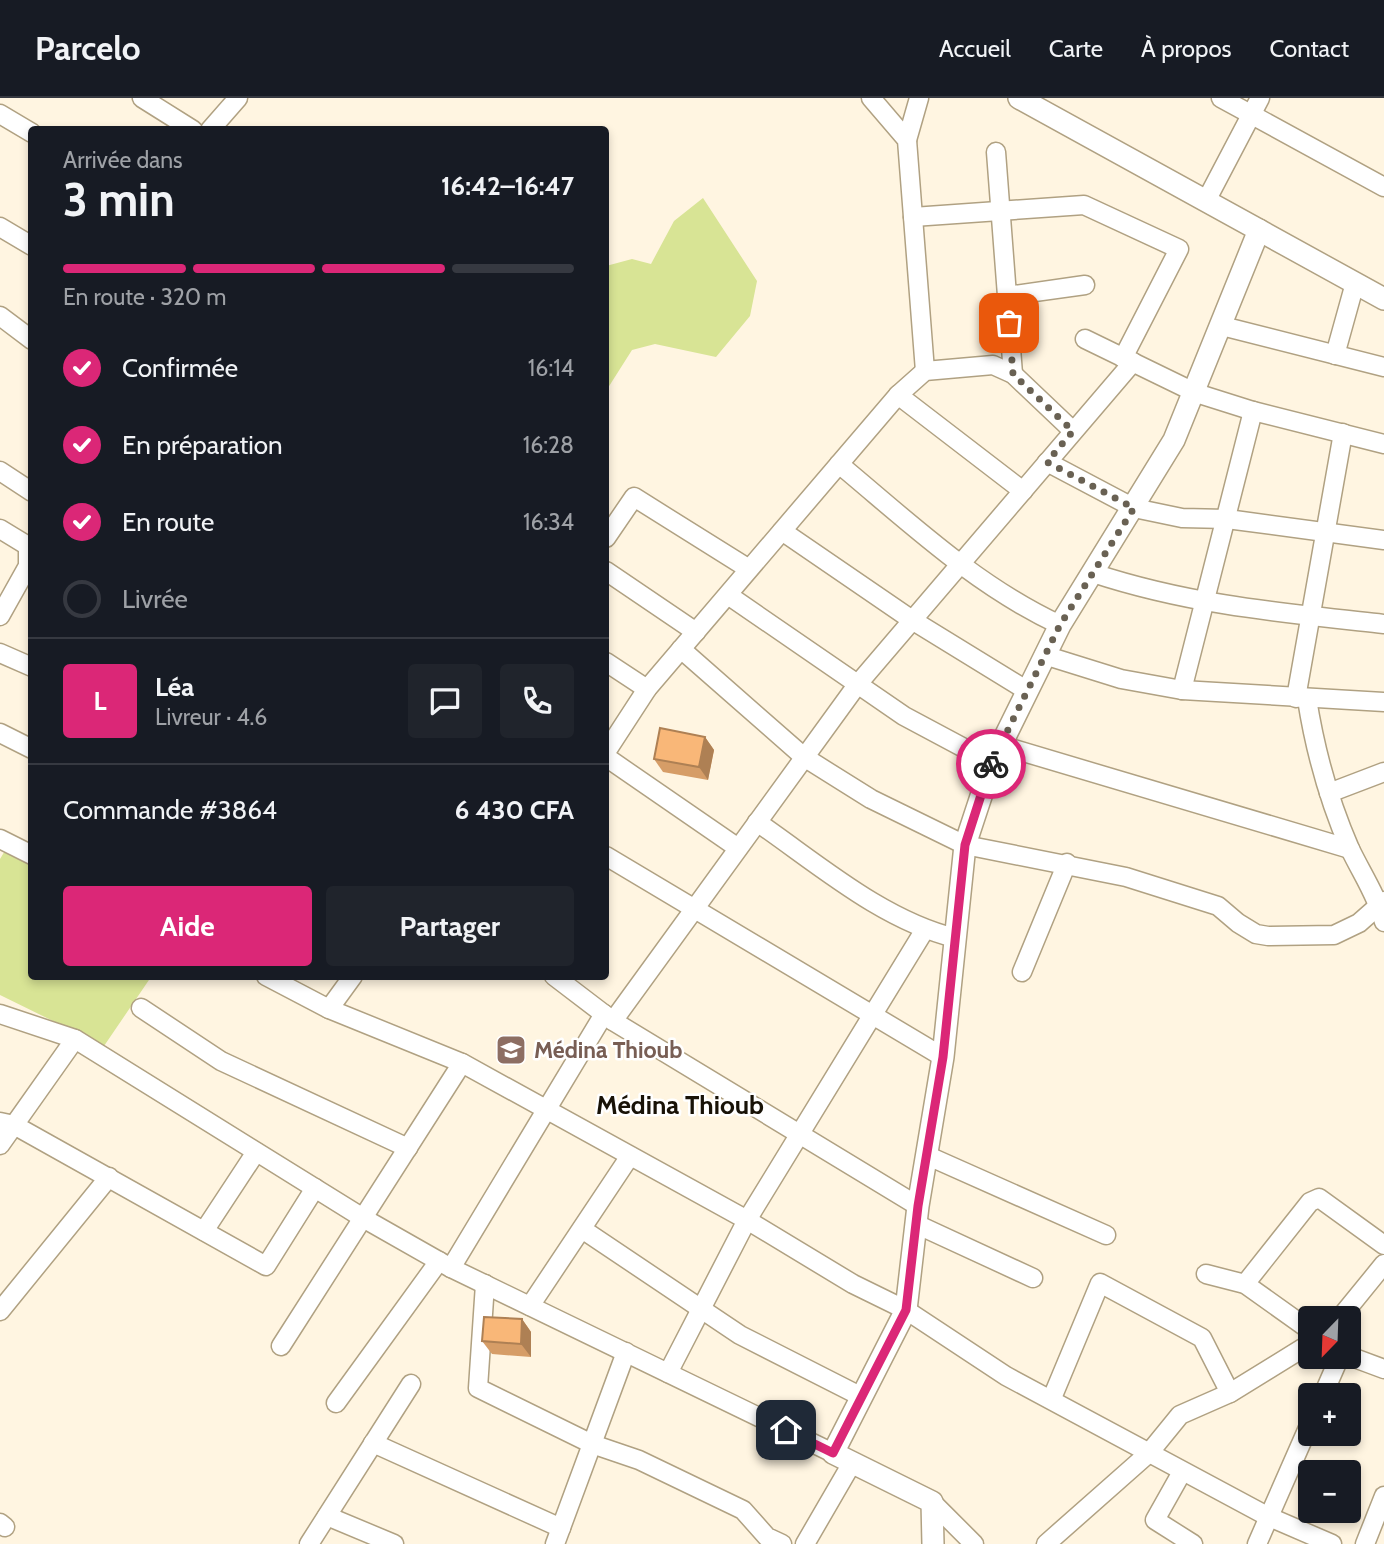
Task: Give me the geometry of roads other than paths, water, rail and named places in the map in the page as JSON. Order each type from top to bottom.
[{"type":"street","points":[[142,98],[187,126]]},
{"type":"street","points":[[214,126],[238,98]]},
{"type":"street","points":[[871,98],[907,140]]},
{"type":"street","points":[[919,98],[907,140],[925,371]]},
{"type":"street","points":[[1021,98],[1384,299]]},
{"type":"street","points":[[1220,98],[1242,107],[1384,187]]},
{"type":"street","points":[[1206,201],[1242,107],[1260,98]]},
{"type":"street","points":[[0,114],[28,131]]},
{"type":"street","points":[[996,152],[1013,374]]},
{"type":"street","points":[[336,1403],[445,1264],[609,1018],[694,909],[857,685],[1023,491],[1128,360],[1179,249],[1084,205],[913,217]]},
{"type":"street","points":[[0,227],[28,244]]},
{"type":"street","points":[[833,1453],[906,1310],[917,1215],[943,1057],[965,845],[996,754],[1060,625],[1174,440],[1196,393],[1259,230]]},
{"type":"street","points":[[1335,355],[1355,283]]},
{"type":"street","points":[[1007,296],[1084,285]]},
{"type":"street","points":[[0,316],[28,337]]},
{"type":"street","points":[[1222,326],[1384,367]]},
{"type":"street","points":[[1085,339],[1196,393],[1253,411],[1384,444]]},
{"type":"street","points":[[609,749],[647,689],[898,395],[925,371],[993,365],[1013,374],[1073,431]]},
{"type":"street","points":[[898,395],[1023,491]]},
{"type":"street","points":[[1182,690],[1253,411]]},
{"type":"street","points":[[1343,433],[1310,616],[1301,699],[1329,793],[1350,849],[1382,902],[1384,922]]},
{"type":"street","points":[[1047,462],[1134,508],[1182,518],[1227,519],[1384,540]]},
{"type":"street","points":[[839,464],[960,564],[1017,605],[1060,625]]},
{"type":"street","points":[[0,471],[28,489]]},
{"type":"street","points":[[609,534],[635,496],[749,569]]},
{"type":"street","points":[[0,529],[28,546]]},
{"type":"street","points":[[782,531],[912,620],[1026,690]]},
{"type":"street","points":[[0,616],[28,570]]},
{"type":"street","points":[[609,573],[696,632]]},
{"type":"street","points":[[1093,573],[1149,592],[1205,604],[1384,624]]},
{"type":"street","points":[[728,595],[904,716],[996,754],[1350,849]]},
{"type":"street","points":[[681,649],[804,757],[872,799],[965,845],[1067,863],[1126,877],[1218,906],[1256,934],[1268,936],[1334,934],[1359,923],[1382,902]]},
{"type":"street","points":[[0,653],[28,665]]},
{"type":"street","points":[[1044,654],[1121,679],[1182,690],[1384,702]]},
{"type":"street","points":[[609,664],[647,689]]},
{"type":"street","points":[[0,733],[28,747]]},
{"type":"street","points":[[609,756],[738,848]]},
{"type":"street","points":[[1329,793],[1384,772]]},
{"type":"street","points":[[757,822],[872,901],[924,931],[955,938]]},
{"type":"street","points":[[0,839],[28,853]]},
{"type":"street","points":[[609,858],[943,1057]]},
{"type":"street","points":[[1022,972],[1067,863]]},
{"type":"street","points":[[668,1373],[747,1220],[924,931]]},
{"type":"street","points":[[274,980],[329,1009],[462,1063],[747,1220],[853,1284],[906,1310],[1006,1376],[1052,1398],[1149,1454],[1267,1516],[1332,1544]]},
{"type":"street","points":[[329,1009],[350,980]]},
{"type":"street","points":[[559,980],[609,1018],[800,1135],[917,1215],[1033,1278]]},
{"type":"street","points":[[141,1008],[221,1061],[408,1148]]},
{"type":"street","points":[[0,1014],[75,1039],[363,1219],[445,1264],[932,1502],[974,1544]]},
{"type":"street","points":[[0,1144],[7,1123],[75,1039]]},
{"type":"street","points":[[281,1346],[462,1063]]},
{"type":"street","points":[[7,1123],[266,1266],[315,1188]]},
{"type":"street","points":[[204,1231],[256,1152]]},
{"type":"street","points":[[926,1155],[1106,1235]]},
{"type":"street","points":[[530,1306],[631,1156]]},
{"type":"street","points":[[0,1311],[109,1177]]},
{"type":"street","points":[[1245,1284],[1310,1202],[1319,1198],[1384,1245]]},
{"type":"street","points":[[582,1229],[740,1335],[862,1397]]},
{"type":"street","points":[[1350,1306],[1384,1264]]},
{"type":"street","points":[[1206,1274],[1245,1284],[1298,1322]]},
{"type":"street","points":[[1052,1398],[1100,1283],[1202,1338],[1230,1393]]},
{"type":"street","points":[[485,1284],[478,1388],[592,1444],[639,1460],[743,1510],[771,1542]]},
{"type":"street","points":[[1046,1544],[1149,1454],[1180,1415],[1230,1393],[1298,1351]]},
{"type":"street","points":[[373,1443],[558,1536],[626,1352]]},
{"type":"street","points":[[1362,1361],[1384,1369]]},
{"type":"street","points":[[309,1544],[411,1384]]},
{"type":"street","points":[[1257,1544],[1299,1446]]},
{"type":"street","points":[[804,1544],[852,1463]]},
{"type":"street","points":[[1182,1472],[1155,1520],[1184,1541]]},
{"type":"street","points":[[1365,1544],[1384,1496]]},
{"type":"street","points":[[932,1502],[933,1544]]},
{"type":"street","points":[[327,1516],[394,1544]]},
{"type":"place","name":"Médina Thioub","points":[[511,1050]]},
{"type":"district","name":"Médina Thioub","points":[[680,1105]]}]
